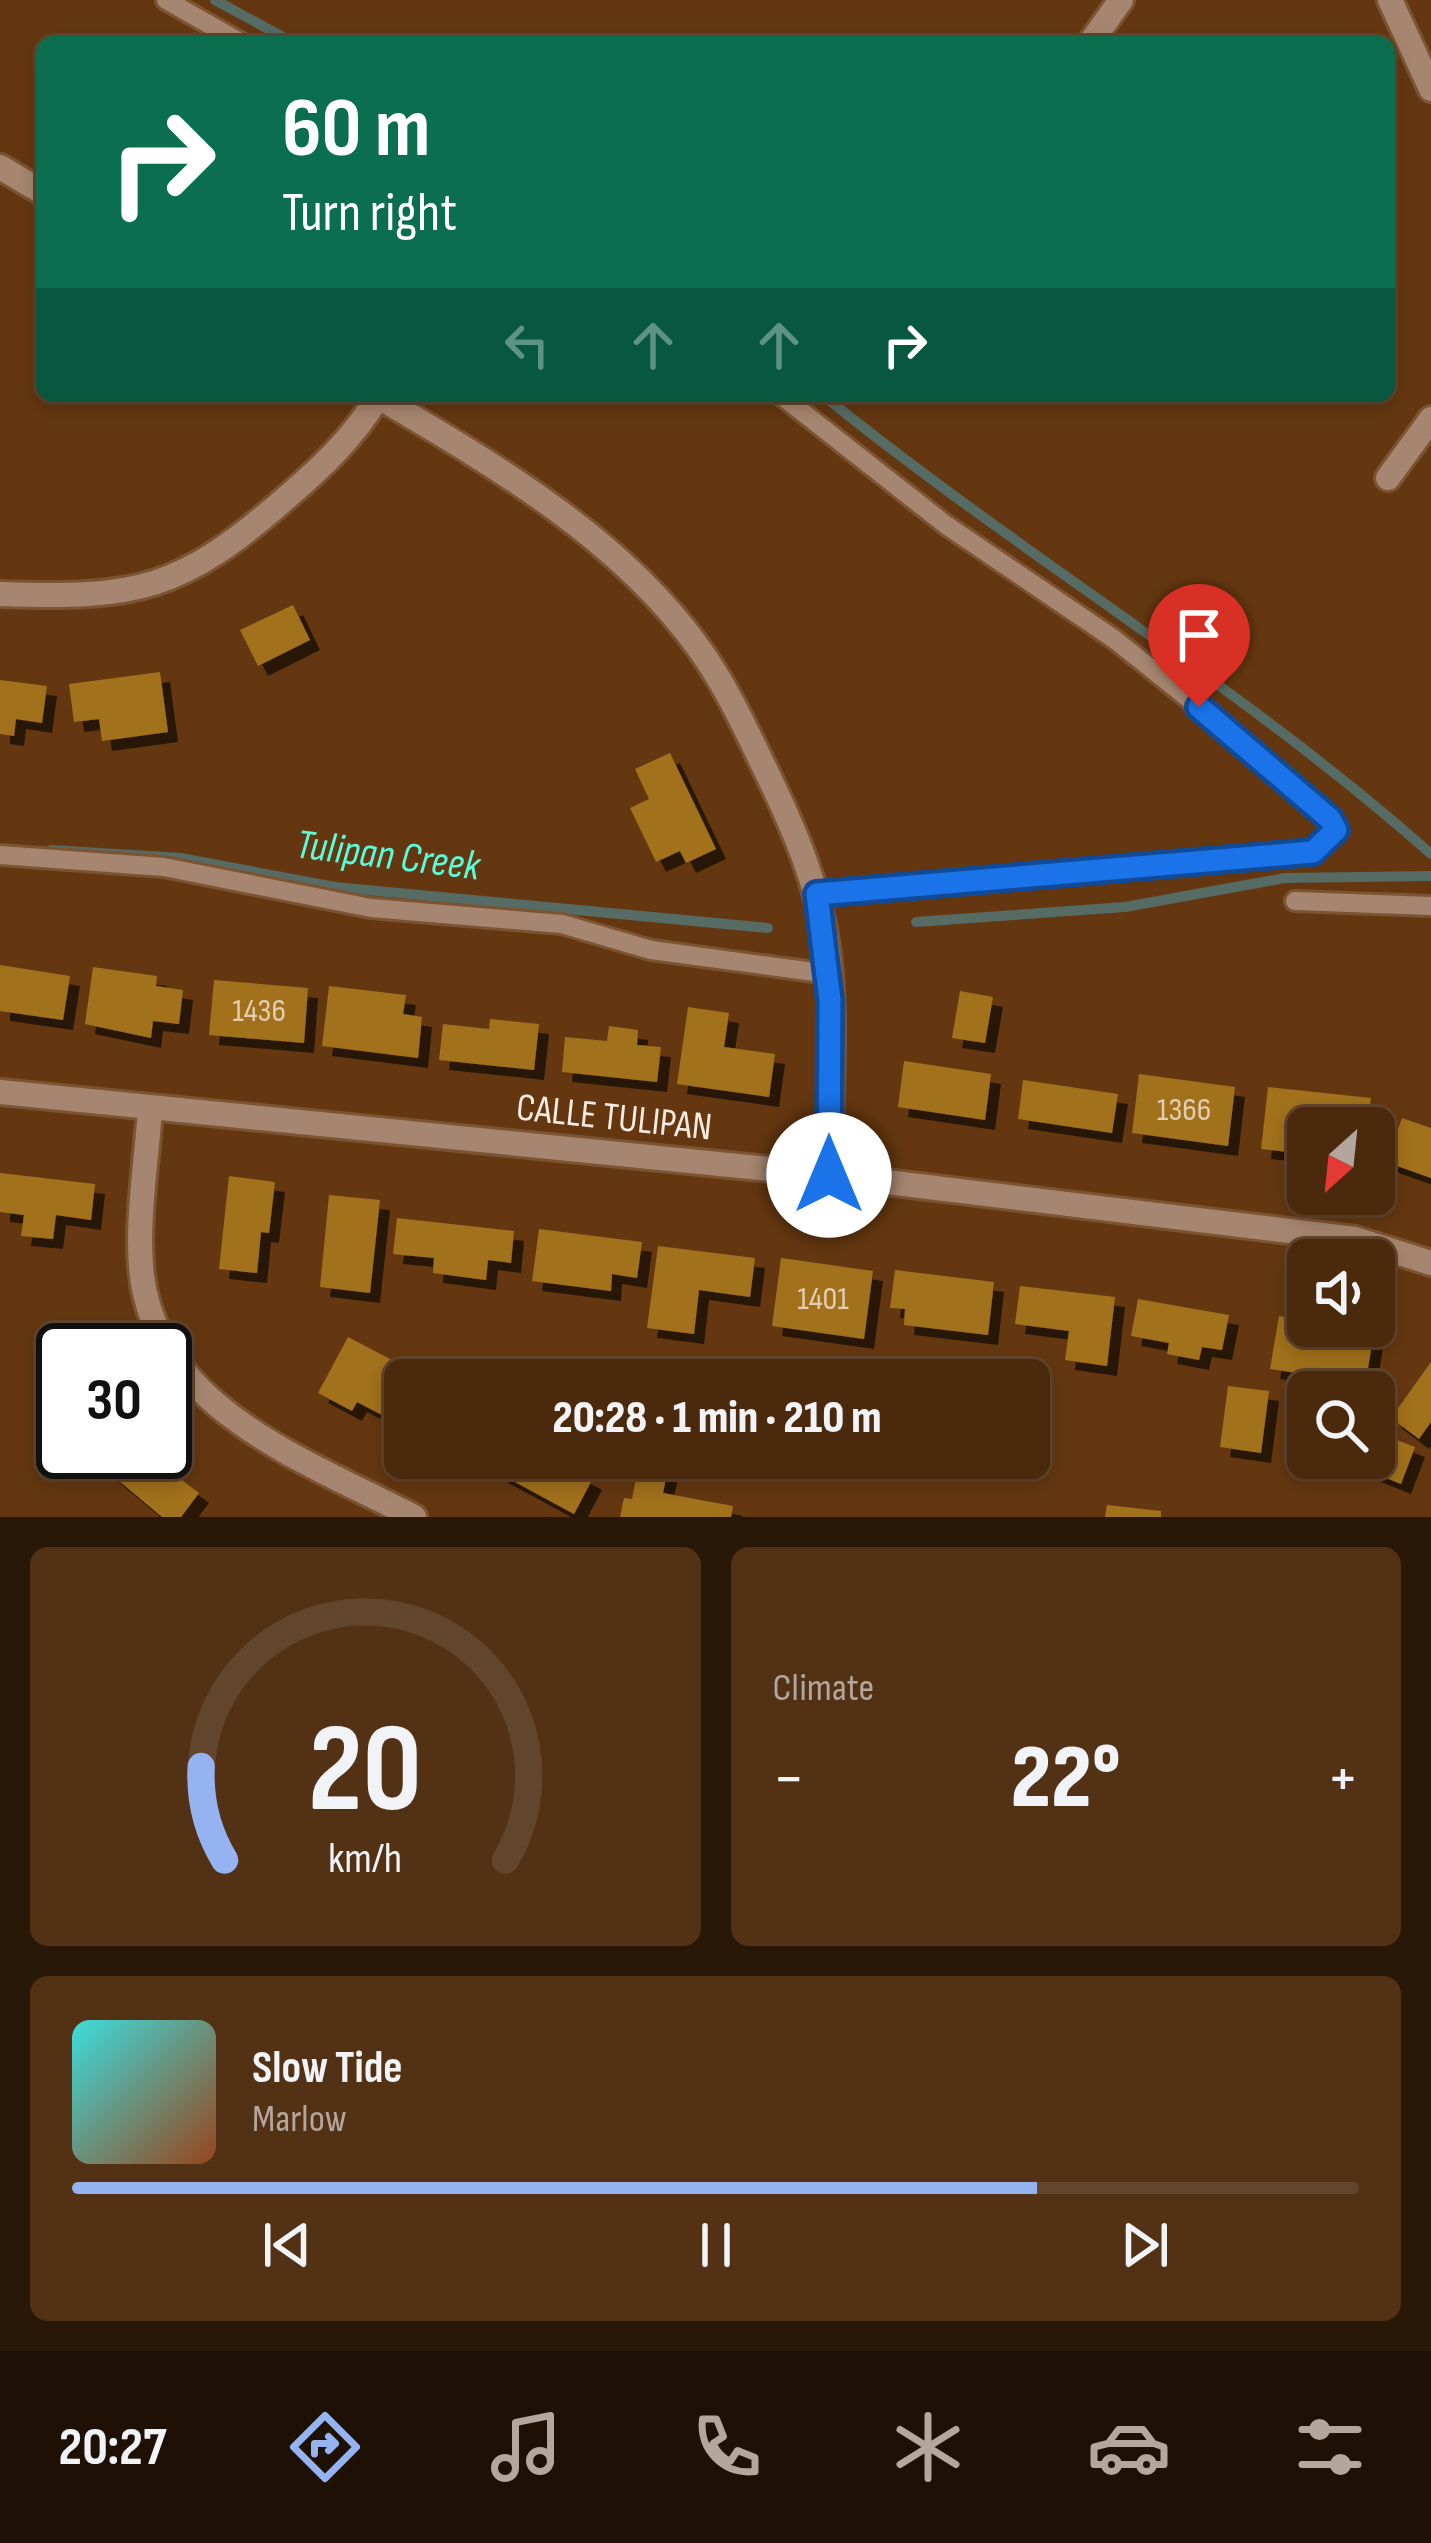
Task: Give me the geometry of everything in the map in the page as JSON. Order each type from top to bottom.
[{"type":"street","points":[[1095,36],[1120,0]]},
{"type":"street","points":[[1390,0],[1431,89]]},
{"type":"street","points":[[0,167],[36,188]]},
{"type":"street","points":[[0,595],[118,592],[191,571],[226,551],[350,443],[374,402]]},
{"type":"street","points":[[388,402],[493,464],[621,565],[696,644],[742,720],[799,840],[817,894],[829,974],[829,1175]]},
{"type":"street","points":[[1388,478],[1431,419]]},
{"type":"street","name":"CALLE TULIPAN","points":[[0,1092],[829,1175],[1354,1239],[1431,1263]]},
{"type":"street","points":[[150,1108],[141,1268],[154,1320],[178,1363],[208,1399],[242,1427],[414,1517]]},
{"type":"lane","points":[[166,0],[229,36]]},
{"type":"lane","points":[[790,402],[946,525],[1114,639],[1228,730],[1336,830],[1313,852],[817,894]]},
{"type":"lane","points":[[0,855],[164,868],[371,908],[562,924],[650,950],[789,973],[829,974]]},
{"type":"lane","points":[[1294,902],[1431,906]]},
{"type":"building","points":[[293,605],[310,640],[258,666],[240,630]]},
{"type":"building","points":[[160,672],[168,732],[102,741],[99,719],[74,722],[69,684]]},
{"type":"building","points":[[0,680],[47,686],[42,723],[16,719],[14,736],[0,734]]},
{"type":"building","points":[[670,753],[716,849],[686,863],[680,851],[656,862],[630,808],[649,799],[635,769]]},
{"type":"building","points":[[0,965],[70,976],[63,1020],[0,1011]]},
{"type":"building","points":[[93,967],[157,976],[156,986],[183,990],[179,1024],[153,1021],[151,1038],[85,1024]]},
{"type":"building","points":[[214,980],[308,988],[304,1043],[209,1035]]},
{"type":"building","points":[[329,986],[406,995],[403,1014],[422,1017],[418,1058],[322,1046]]},
{"type":"building","points":[[960,991],[993,997],[985,1043],[952,1038]]},
{"type":"building","points":[[688,1007],[729,1013],[724,1047],[775,1054],[769,1097],[677,1084]]},
{"type":"building","points":[[490,1019],[539,1024],[534,1070],[439,1060],[443,1024],[489,1029]]},
{"type":"building","points":[[609,1026],[638,1030],[637,1045],[661,1047],[657,1082],[562,1072],[565,1037],[607,1041]]},
{"type":"building","points":[[904,1061],[991,1074],[985,1120],[898,1107]]},
{"type":"building","points":[[1139,1074],[1235,1087],[1228,1146],[1132,1133]]},
{"type":"building","points":[[1023,1080],[1118,1094],[1112,1133],[1018,1119]]},
{"type":"building","points":[[1268,1087],[1371,1098],[1370,1107],[1287,1107],[1287,1152],[1261,1149]]},
{"type":"building","points":[[1402,1118],[1431,1128],[1431,1178],[1395,1165],[1395,1137]]},
{"type":"building","points":[[0,1173],[95,1184],[91,1220],[56,1215],[53,1239],[21,1236],[24,1215],[0,1212]]},
{"type":"building","points":[[229,1176],[275,1182],[269,1233],[261,1232],[257,1273],[219,1269]]},
{"type":"building","points":[[329,1195],[380,1200],[370,1293],[320,1287]]},
{"type":"building","points":[[397,1218],[514,1231],[511,1263],[488,1260],[486,1280],[433,1273],[434,1258],[393,1254]]},
{"type":"building","points":[[539,1229],[642,1242],[637,1278],[612,1274],[611,1291],[532,1281]]},
{"type":"building","points":[[658,1246],[755,1258],[750,1297],[699,1290],[694,1334],[647,1328]]},
{"type":"building","points":[[781,1258],[873,1271],[864,1339],[772,1326]]},
{"type":"building","points":[[895,1270],[994,1282],[988,1335],[904,1325],[905,1309],[890,1308]]},
{"type":"building","points":[[1020,1286],[1115,1297],[1107,1366],[1065,1360],[1069,1331],[1015,1324]]},
{"type":"building","points":[[1138,1299],[1229,1315],[1222,1350],[1202,1347],[1199,1360],[1167,1354],[1169,1343],[1131,1336]]},
{"type":"building","points":[[1279,1316],[1287,1317],[1287,1347],[1372,1347],[1368,1371],[1270,1369]]},
{"type":"building","points":[[348,1337],[390,1359],[384,1359],[384,1416],[357,1402],[352,1411],[318,1393]]},
{"type":"building","points":[[1431,1362],[1431,1422],[1419,1439],[1395,1421],[1395,1412]]},
{"type":"building","points":[[1228,1386],[1269,1391],[1261,1453],[1220,1447]]},
{"type":"building","points":[[1395,1439],[1415,1447],[1401,1484],[1389,1479],[1395,1479]]},
{"type":"building","points":[[117,1479],[181,1479],[199,1493],[181,1517],[162,1517]]},
{"type":"building","points":[[509,1479],[592,1480],[574,1514]]},
{"type":"building","points":[[636,1479],[666,1479],[663,1493],[733,1506],[731,1517],[620,1517],[624,1498],[632,1499]]},
{"type":"building","points":[[1107,1505],[1161,1511],[1161,1517],[1105,1517]]},
{"type":"waterway","points":[[215,0],[281,36]]},
{"type":"waterway","points":[[832,402],[1284,734],[1431,854]]},
{"type":"waterway","name":"Tulipan Creek","points":[[51,850],[181,858],[335,887],[768,928]]},
{"type":"waterway","name":"Tulipan Creek","points":[[916,922],[1125,907],[1285,878],[1431,876]]},
{"type":"route","points":[[829,1175],[830,1000],[817,894],[866,892],[914,882],[1313,852],[1332,840],[1336,830],[1330,819],[1199,707]]}]
